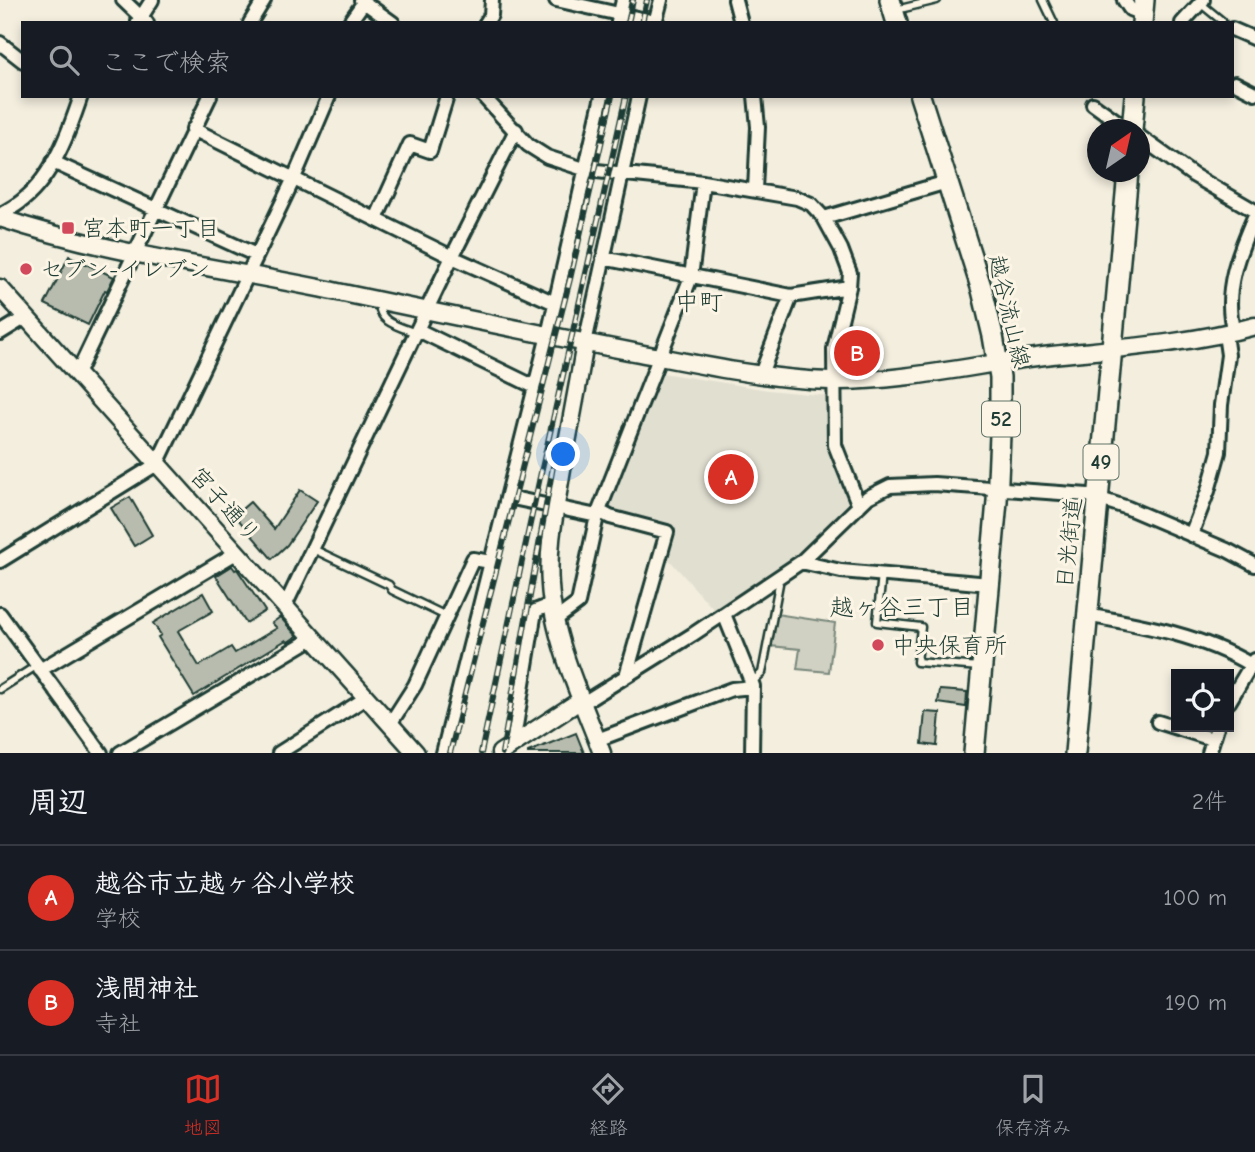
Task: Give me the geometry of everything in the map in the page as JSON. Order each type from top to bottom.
[{"type":"main road","name":"越谷流山線","points":[[921,98],[988,313],[998,364],[1001,407],[998,488],[974,753]]},
{"type":"main road","points":[[1132,119],[1135,98]]},
{"type":"main road","name":"日光街道","points":[[1075,753],[1127,182]]},
{"type":"street","points":[[123,0],[142,21],[152,0]]},
{"type":"street","points":[[251,21],[264,0]]},
{"type":"street","points":[[487,21],[491,15],[492,0]]},
{"type":"street","points":[[556,0],[619,19],[643,21]]},
{"type":"street","points":[[619,19],[623,0]]},
{"type":"street","points":[[655,21],[661,0]]},
{"type":"street","points":[[736,0],[741,21]]},
{"type":"street","points":[[1124,0],[1130,9],[1143,12]]},
{"type":"street","points":[[1184,21],[1202,2]]},
{"type":"street","points":[[351,21],[369,3],[391,21]]},
{"type":"street","points":[[1234,30],[1255,39]]},
{"type":"street","points":[[0,43],[21,59]]},
{"type":"street","points":[[1235,83],[1255,93]]},
{"type":"street","points":[[0,216],[24,199],[53,162],[75,116],[78,98]]},
{"type":"street","points":[[77,374],[209,98]]},
{"type":"street","points":[[0,561],[157,464],[294,178],[328,98]]},
{"type":"street","points":[[376,219],[410,144],[430,151],[446,98]]},
{"type":"street","points":[[485,98],[527,145],[547,157],[587,170],[703,181],[797,198],[811,204],[824,218],[841,249],[850,273],[834,349],[835,445],[859,506]]},
{"type":"street","points":[[443,753],[548,335],[602,98]]},
{"type":"street","points":[[639,98],[585,343],[555,509],[550,568],[554,612],[582,701],[600,747],[732,689],[752,685]]},
{"type":"street","points":[[755,98],[758,127],[755,190]]},
{"type":"street","points":[[1093,104],[1114,119]]},
{"type":"street","points":[[193,129],[452,257],[555,303]]},
{"type":"street","points":[[285,606],[452,257],[516,130]]},
{"type":"street","points":[[1150,145],[1255,213],[1236,260],[1232,284],[1219,452],[1191,535]]},
{"type":"street","points":[[53,162],[257,255]]},
{"type":"street","points":[[514,747],[535,611],[554,612],[578,603],[598,514],[691,277],[703,181]]},
{"type":"street","points":[[824,218],[947,182]]},
{"type":"street","points":[[0,216],[64,238],[585,343],[761,374],[833,381],[898,379],[1050,356],[1178,342],[1255,326]]},
{"type":"street","points":[[603,258],[791,296],[849,287]]},
{"type":"street","name":"宮子通り","points":[[0,288],[416,753]]},
{"type":"street","points":[[761,374],[791,296]]},
{"type":"street","points":[[0,333],[26,317]]},
{"type":"street","points":[[417,332],[535,387]]},
{"type":"street","points":[[514,747],[801,562],[868,497],[890,485],[934,484],[1088,495],[1128,508],[1227,550],[1255,565]]},
{"type":"street","points":[[508,497],[555,509],[598,514],[667,532],[626,676]]},
{"type":"street","points":[[38,668],[236,553]]},
{"type":"street","points":[[390,724],[415,685],[473,559],[491,562]]},
{"type":"street","points":[[801,562],[841,571],[990,584]]},
{"type":"street","points":[[0,614],[101,753]]},
{"type":"street","points":[[724,614],[752,685],[752,753]]},
{"type":"street","points":[[1086,615],[1135,624],[1195,640],[1253,662],[1234,694]]},
{"type":"street","points":[[120,753],[313,638]]},
{"type":"street","points":[[279,753],[366,698]]},
{"type":"street","points":[[1158,722],[1214,733],[1209,753]]},
{"type":"lane","points":[[894,11],[937,0]]},
{"type":"lane","points":[[1043,0],[1053,21]]},
{"type":"lane","points":[[1202,2],[1222,21]]},
{"type":"lane","points":[[380,302],[378,310],[382,318],[417,332]]},
{"type":"lane","points":[[313,549],[446,616]]},
{"type":"lane","points":[[882,574],[877,622],[921,627],[917,662],[982,667]]},
{"type":"lane","points":[[752,685],[762,673],[779,584],[775,579]]},
{"type":"lane","points":[[0,689],[38,668]]},
{"type":"shaded area","points":[[662,373],[768,390],[828,396],[830,448],[853,505],[806,548],[768,577],[715,611],[666,556],[671,529],[610,512],[609,506]]},
{"type":"shaded area","points":[[776,614],[835,623],[829,672],[797,669],[800,649],[770,646]]},
{"type":"building","points":[[69,256],[114,277],[88,325],[45,304]]},
{"type":"building","points":[[300,490],[317,501],[287,545],[272,559],[237,518],[250,502],[274,529]]},
{"type":"building","points":[[130,497],[152,535],[134,546],[111,508]]},
{"type":"building","points":[[232,566],[237,569],[265,611],[246,623],[216,576]]},
{"type":"building","points":[[203,593],[213,611],[178,631],[199,666],[231,647],[235,653],[277,628],[272,623],[280,617],[297,636],[194,696],[158,637],[161,635],[153,623]]},
{"type":"building","points":[[940,690],[967,692],[966,707],[938,703]]},
{"type":"building","points":[[925,712],[940,713],[937,746],[922,744]]},
{"type":"building","points":[[576,733],[584,753],[528,753],[528,752]]},
{"type":"railway","points":[[628,21],[633,0]]},
{"type":"railway","points":[[642,21],[647,0]]},
{"type":"railway","points":[[450,753],[570,279],[612,98]]},
{"type":"railway","points":[[481,753],[626,98]]},
{"type":"railway","points":[[502,753],[555,455]]},
{"type":"place","name":"宮本町一丁目","points":[[68,228]]},
{"type":"place","name":"セブン-イレブン","points":[[26,269]]},
{"type":"place","name":"浅間神社","points":[[857,353]]},
{"type":"place","name":"越谷市立越ヶ谷小学校","points":[[731,477]]},
{"type":"place","name":"中央保育所","points":[[878,645]]},
{"type":"district","name":"中町","points":[[699,302]]},
{"type":"district","name":"越ヶ谷三丁目","points":[[902,607]]}]
